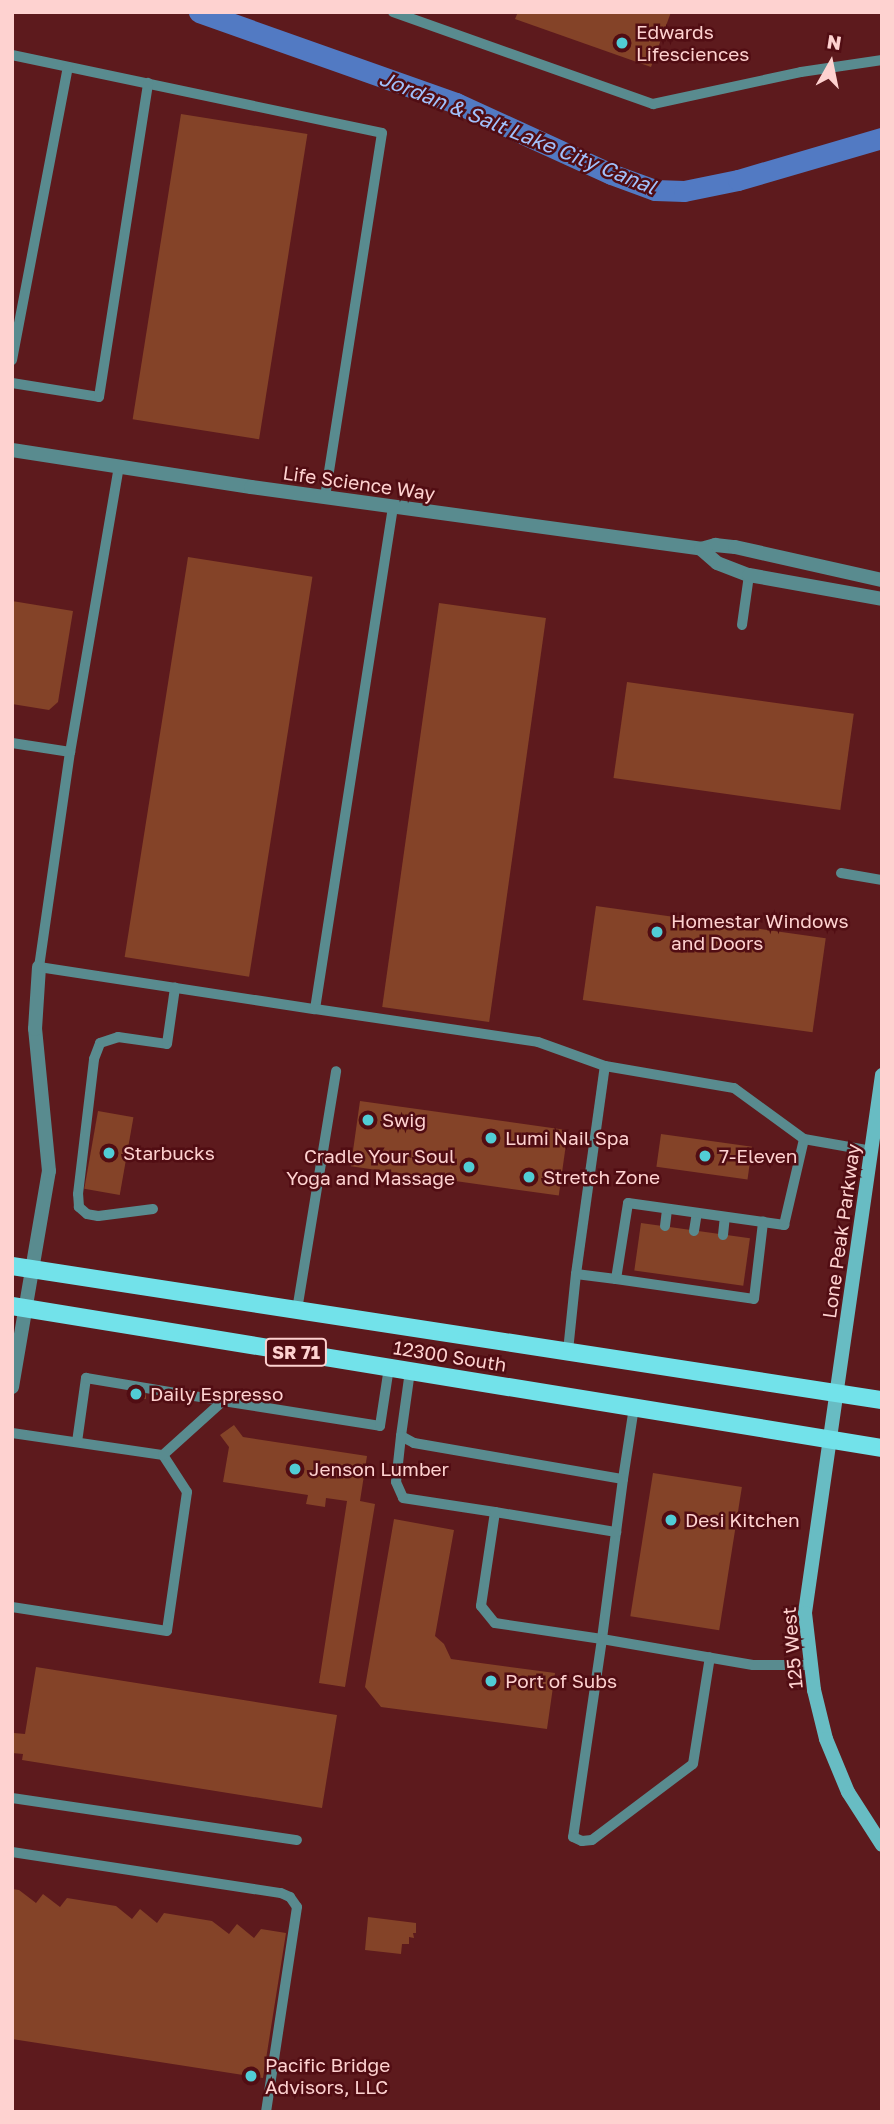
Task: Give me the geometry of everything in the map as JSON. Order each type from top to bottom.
[{"type":"main road","name":"Lone Peak Parkway","points":[[837,1392],[877,1152],[882,1075]]},
{"type":"main road","name":"12300 South","points":[[12,1266],[882,1400]]},
{"type":"main road","name":"12300 South","points":[[20,1307],[882,1448]]},
{"type":"main road","name":"125 West","points":[[837,1392],[806,1598],[811,1665],[819,1715],[836,1766],[862,1817],[882,1845]]},
{"type":"street","name":"Life Science Way","points":[[12,450],[393,507],[701,549],[715,545],[735,547],[882,580]]},
{"type":"street","name":"Life Science Way","points":[[701,549],[717,563],[749,575],[882,599]]},
{"type":"street","points":[[12,1387],[20,1307],[33,1269],[49,1171],[35,1029],[39,967]]},
{"type":"lane","points":[[393,12],[653,104],[800,72],[882,60]]},
{"type":"lane","points":[[12,55],[382,133],[325,497]]},
{"type":"lane","points":[[12,360],[68,67]]},
{"type":"lane","points":[[12,383],[99,397],[148,83]]},
{"type":"lane","points":[[119,466],[70,752],[39,967],[538,1042],[605,1066],[734,1088],[804,1139],[877,1152]]},
{"type":"lane","points":[[315,1009],[393,507]]},
{"type":"lane","points":[[742,625],[749,575]]},
{"type":"lane","points":[[12,743],[70,752]]},
{"type":"lane","points":[[841,873],[882,880]]},
{"type":"lane","points":[[153,1209],[99,1216],[88,1214],[79,1207],[78,1194],[94,1059],[100,1043],[118,1037],[167,1044],[175,988]]},
{"type":"lane","points":[[568,1351],[605,1066]]},
{"type":"lane","points":[[297,1310],[336,1070]]},
{"type":"lane","points":[[616,1279],[628,1203],[784,1225],[804,1139]]},
{"type":"lane","points":[[665,1226],[667,1209]]},
{"type":"lane","points":[[694,1231],[697,1213]]},
{"type":"lane","points":[[723,1235],[725,1217]]},
{"type":"lane","points":[[576,1274],[754,1299],[763,1222]]},
{"type":"lane","points":[[656,1285],[658,1274]]},
{"type":"lane","points":[[686,1290],[687,1278]]},
{"type":"lane","points":[[714,1294],[716,1282]]},
{"type":"lane","points":[[76,1442],[86,1378],[380,1426],[389,1367]]},
{"type":"lane","points":[[410,1371],[396,1482],[402,1498],[616,1532]]},
{"type":"lane","points":[[163,1455],[223,1401]]},
{"type":"lane","points":[[634,1407],[602,1639],[572,1827],[573,1837],[582,1841],[592,1840],[693,1764],[710,1657]]},
{"type":"lane","points":[[12,1433],[163,1455],[187,1492],[167,1631],[12,1607]]},
{"type":"lane","points":[[401,1436],[414,1443],[623,1479]]},
{"type":"lane","points":[[495,1512],[481,1606],[495,1623],[753,1665],[811,1665]]},
{"type":"lane","points":[[12,1798],[297,1840]]},
{"type":"lane","points":[[12,1852],[281,1893],[290,1897],[297,1908],[266,2112]]},
{"type":"building","name":"Edwards Lifesciences","points":[[518,12],[671,12],[651,67],[515,19]]},
{"type":"building","points":[[181,114],[307,134],[259,439],[133,419]]},
{"type":"building","points":[[188,557],[312,577],[249,977],[125,957]]},
{"type":"building","points":[[12,601],[73,611],[58,702],[49,710],[12,704]]},
{"type":"building","points":[[439,603],[546,618],[489,1022],[382,1007]]},
{"type":"building","points":[[627,682],[854,714],[840,810],[614,778]]},
{"type":"building","points":[[596,906],[826,938],[813,1032],[583,1000]]},
{"type":"building","points":[[360,1101],[568,1130],[559,1196],[351,1166]]},
{"type":"building","name":"Starbucks","points":[[98,1111],[133,1117],[120,1195],[84,1189]]},
{"type":"building","name":"7-Eleven","points":[[661,1134],[752,1147],[748,1179],[656,1167]]},
{"type":"building","points":[[641,1223],[750,1238],[743,1286],[634,1271]]},
{"type":"building","name":"Daily Espresso","points":[[129,1388],[146,1393],[146,1399],[127,1398]]},
{"type":"building","points":[[234,1425],[243,1437],[367,1456],[360,1501],[375,1504],[345,1687],[319,1683],[347,1501],[326,1498],[325,1507],[306,1504],[308,1495],[223,1482],[229,1447],[220,1435]]},
{"type":"building","points":[[653,1473],[742,1487],[719,1630],[630,1616]]},
{"type":"building","points":[[394,1519],[454,1530],[435,1636],[444,1644],[451,1659],[555,1673],[547,1729],[381,1707],[365,1687]]},
{"type":"building","points":[[36,1667],[337,1715],[322,1808],[22,1760],[23,1754],[12,1753],[12,1746],[14,1733],[25,1734]]},
{"type":"building","points":[[12,1889],[19,1890],[36,1903],[43,1894],[60,1907],[67,1898],[116,1906],[132,1919],[140,1909],[157,1923],[164,1913],[212,1921],[229,1934],[237,1924],[254,1938],[261,1929],[286,1933],[263,2078],[12,2039]]},
{"type":"building","points":[[368,1917],[416,1923],[416,1933],[413,1933],[414,1938],[409,1937],[409,1944],[402,1944],[401,1954],[365,1950]]},
{"type":"waterway","name":"Jordan & Salt Lake City Canal","points":[[199,12],[456,103],[611,174],[655,190],[684,191],[738,180],[882,138]]},
{"type":"place","name":"Edwards Lifesciences","points":[[622,43]]},
{"type":"place","name":"Homestar Windows and Doors","points":[[657,932]]},
{"type":"place","name":"Swig","points":[[368,1120]]},
{"type":"place","name":"Lumi Nail Spa","points":[[491,1138]]},
{"type":"place","name":"Starbucks","points":[[109,1153]]},
{"type":"place","name":"7-Eleven","points":[[705,1156]]},
{"type":"place","name":"Cradle Your Soul Yoga and Massage","points":[[469,1167]]},
{"type":"place","name":"Stretch Zone","points":[[529,1177]]},
{"type":"place","name":"Daily Espresso","points":[[136,1394]]},
{"type":"place","name":"Jenson Lumber","points":[[295,1469]]},
{"type":"place","name":"Desi Kitchen","points":[[671,1520]]},
{"type":"place","name":"Port of Subs","points":[[491,1681]]},
{"type":"place","name":"Pacific Bridge Advisors, LLC","points":[[251,2076]]}]
